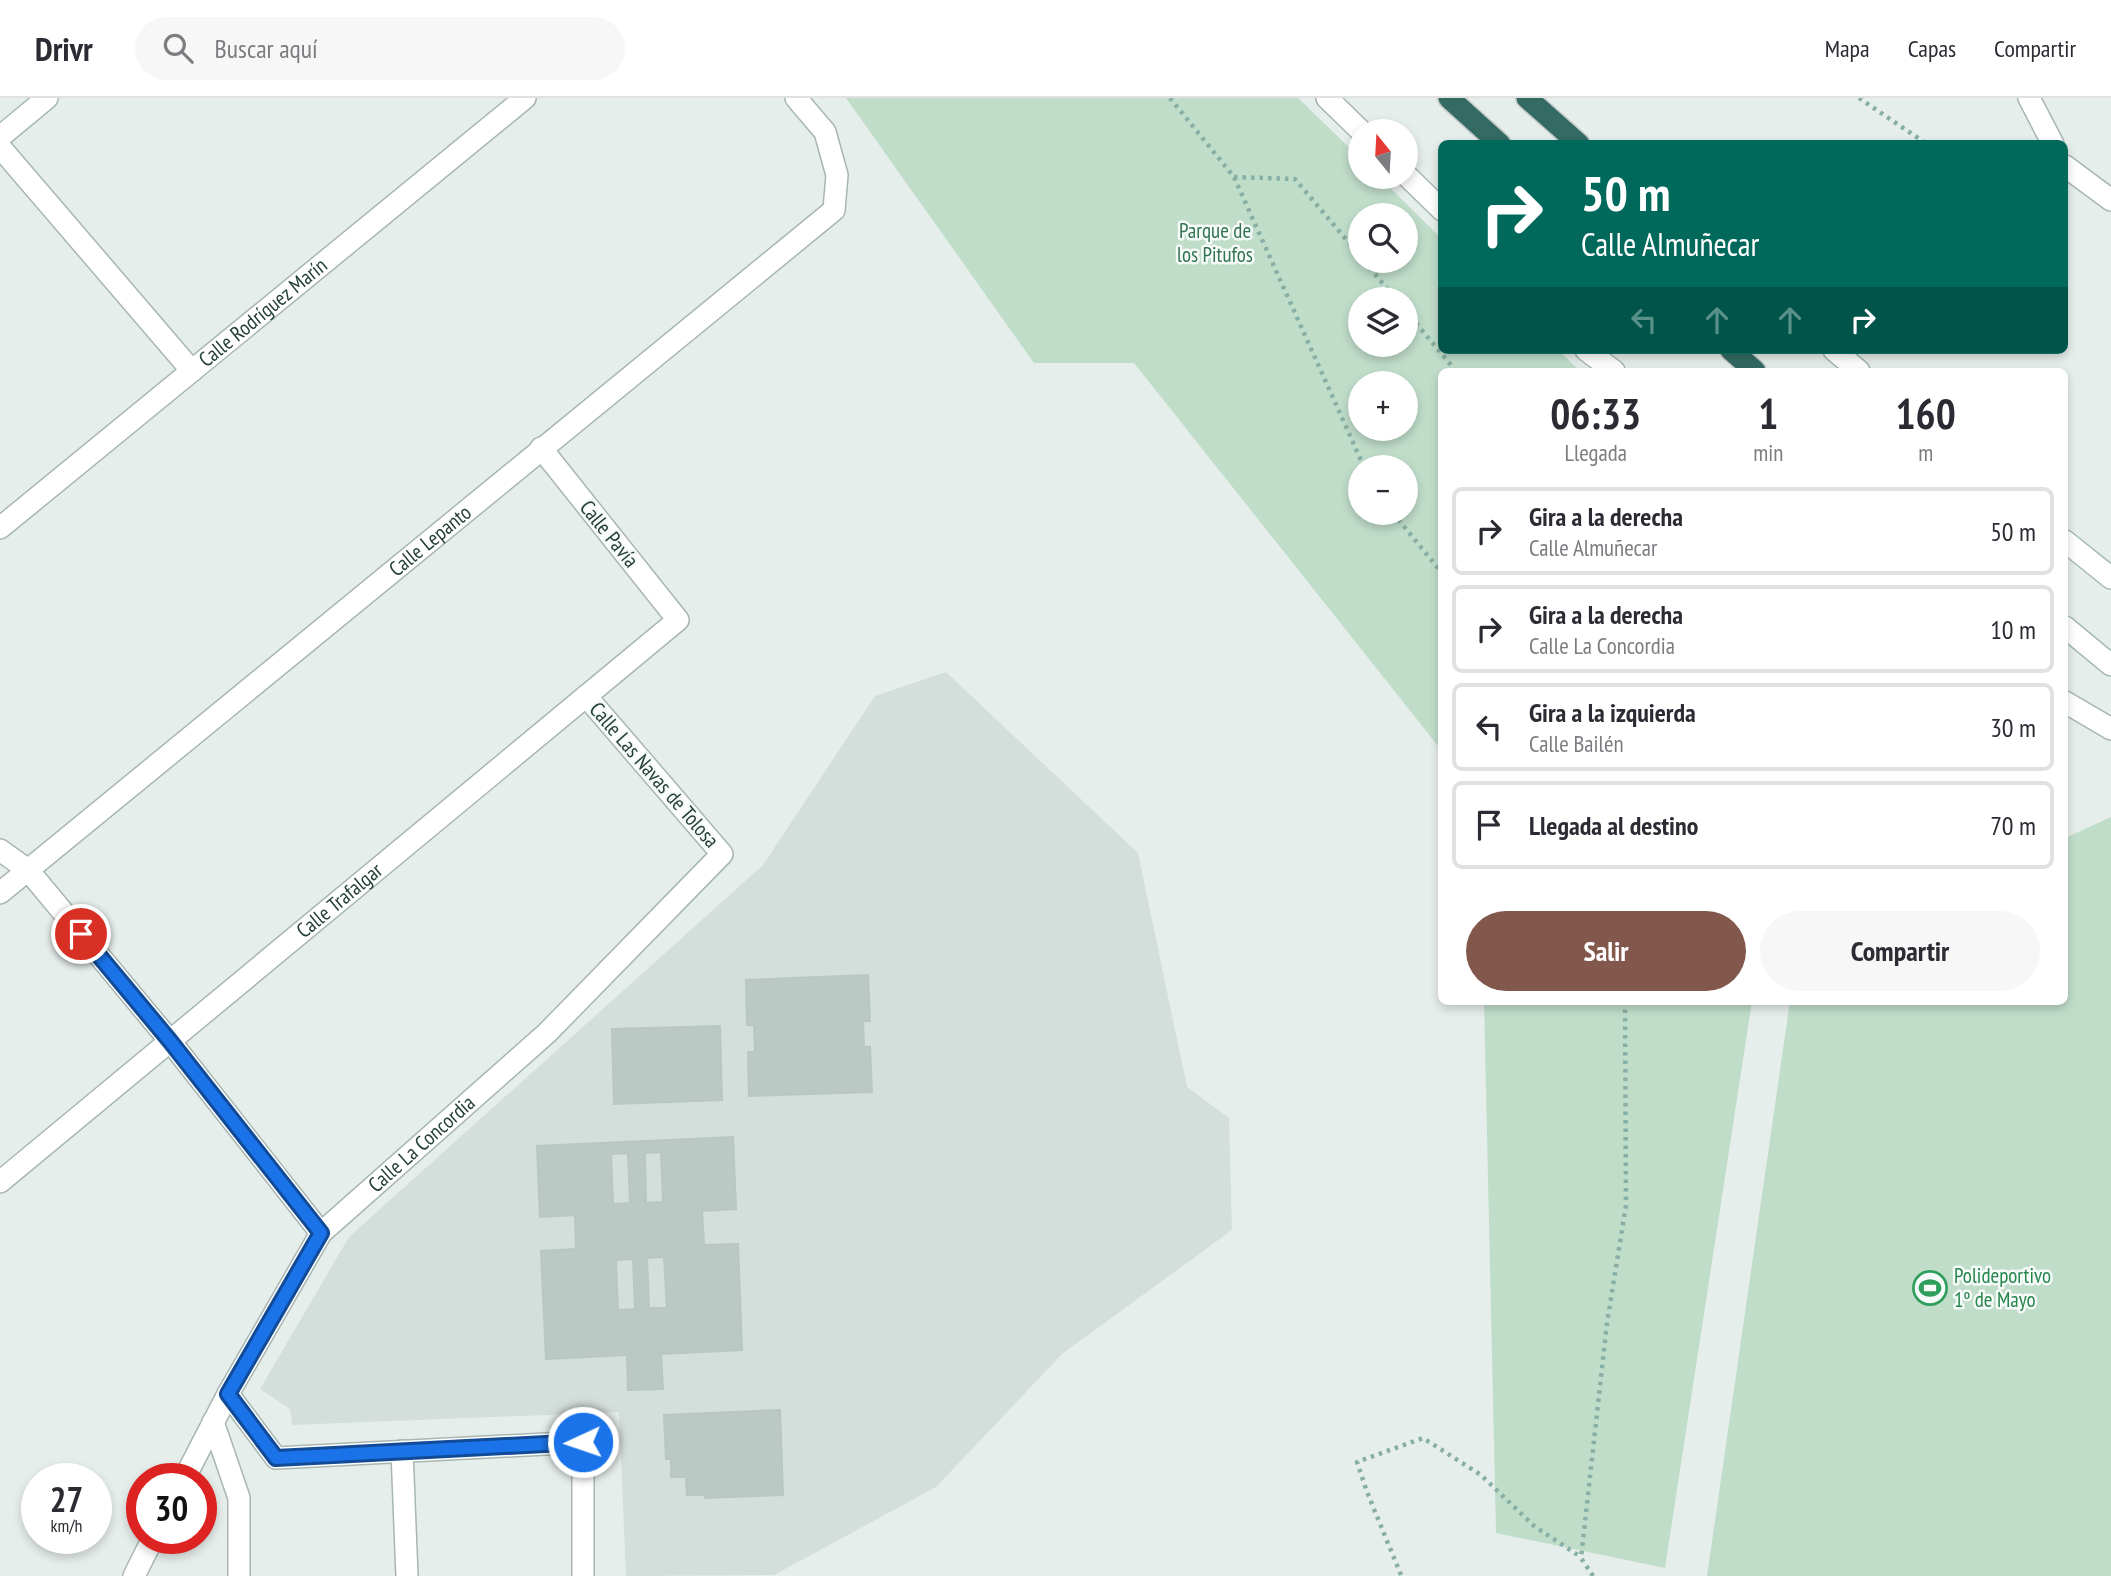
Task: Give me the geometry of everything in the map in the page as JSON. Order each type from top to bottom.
[{"type":"highway","points":[[1449,98],[1496,140]]},
{"type":"highway","points":[[1527,98],[1574,140]]},
{"type":"highway","points":[[1736,354],[1752,368]]},
{"type":"street","points":[[0,137],[47,98]]},
{"type":"street","name":"Calle Rodríguez Marín","points":[[0,528],[524,98]]},
{"type":"street","name":"Calle Lepanto","points":[[0,893],[834,210],[837,175],[825,132],[796,98]]},
{"type":"street","points":[[1327,98],[1349,119]]},
{"type":"street","points":[[2029,98],[2051,140]]},
{"type":"street","points":[[0,146],[192,371]]},
{"type":"street","points":[[2068,168],[2111,200]]},
{"type":"street","points":[[1418,187],[1438,206]]},
{"type":"street","points":[[1591,354],[1610,368]]},
{"type":"street","points":[[1839,354],[1855,368]]},
{"type":"street","name":"Calle Pavía","points":[[541,448],[678,620]]},
{"type":"street","points":[[2068,543],[2111,579]]},
{"type":"street","name":"Calle Trafalgar","points":[[0,1182],[678,620]]},
{"type":"street","points":[[2068,629],[2111,665]]},
{"type":"street","name":"Calle Las Navas de Tolosa","points":[[586,696],[722,854]]},
{"type":"street","points":[[2068,704],[2111,729]]},
{"type":"street","points":[[0,850],[28,870],[170,1041],[321,1233]]},
{"type":"street","name":"Calle La Concordia","points":[[192,1463],[228,1394],[321,1233],[547,1033],[722,854]]},
{"type":"street","points":[[228,1394],[276,1458],[583,1442],[583,1576]]},
{"type":"street","points":[[213,1422],[239,1498],[239,1576]]},
{"type":"street","points":[[402,1451],[407,1576]]},
{"type":"street","points":[[134,1576],[145,1554]]},
{"type":"path","points":[[1170,98],[1234,177],[1359,455]]},
{"type":"path","points":[[1859,98],[1921,140]]},
{"type":"path","points":[[1234,177],[1295,179],[1348,242]]},
{"type":"path","points":[[1374,273],[1386,287]]},
{"type":"path","points":[[1418,326],[1438,349]]},
{"type":"path","points":[[1442,354],[1453,368]]},
{"type":"path","points":[[1403,525],[1438,568]]},
{"type":"path","points":[[1581,1558],[1607,1323],[1626,1205],[1625,1005]]},
{"type":"path","points":[[1395,1576],[1401,1576],[1357,1462],[1423,1438],[1481,1475],[1534,1527],[1581,1558],[1593,1576]]},
{"type":"shaded area","points":[[946,672],[1138,853],[1187,1087],[1229,1118],[1232,1230],[1062,1354],[936,1487],[774,1575],[626,1576],[619,1412],[292,1425],[290,1409],[260,1389],[349,1237],[763,865],[875,696]]},
{"type":"green space","name":"Parque de los Pitufos","points":[[846,98],[1298,98],[1348,146],[1348,189],[1391,189],[1405,203],[1348,203],[1348,273],[1418,273],[1418,215],[1438,235],[1438,354],[1562,354],[1577,368],[1438,368],[1438,746],[1134,363],[1034,363]]},
{"type":"green space","name":"Polideportivo 1º de Mayo","points":[[2111,817],[2111,1576],[1707,1576],[1789,1005],[2068,1005],[2068,837]]},
{"type":"green space","points":[[1484,1005],[1751,1005],[1665,1568],[1496,1533]]},
{"type":"building","points":[[868,975],[870,1021],[863,1021],[864,1047],[870,1047],[872,1092],[749,1096],[748,1052],[755,1052],[754,1025],[747,1025],[746,980]]},
{"type":"building","points":[[720,1026],[722,1100],[614,1104],[612,1029]]},
{"type":"building","points":[[733,1137],[736,1209],[702,1211],[704,1245],[738,1244],[742,1350],[661,1354],[663,1389],[628,1390],[627,1355],[546,1359],[541,1251],[576,1249],[575,1215],[540,1217],[537,1146]],"holes":[[[661,1152],[663,1202],[646,1203],[645,1153]],[[628,1153],[630,1203],[613,1204],[611,1154]],[[664,1257],[667,1308],[649,1308],[647,1258]],[[633,1259],[635,1309],[618,1310],[616,1260]]]},
{"type":"building","points":[[780,1410],[783,1495],[705,1498],[705,1495],[687,1495],[686,1477],[671,1477],[671,1459],[666,1459],[664,1415]]},
{"type":"place","name":"Polideportivo 1º de Mayo","points":[[1930,1288]]},
{"type":"route","points":[[81,934],[170,1041],[321,1233],[228,1394],[276,1458],[583,1442]]}]
